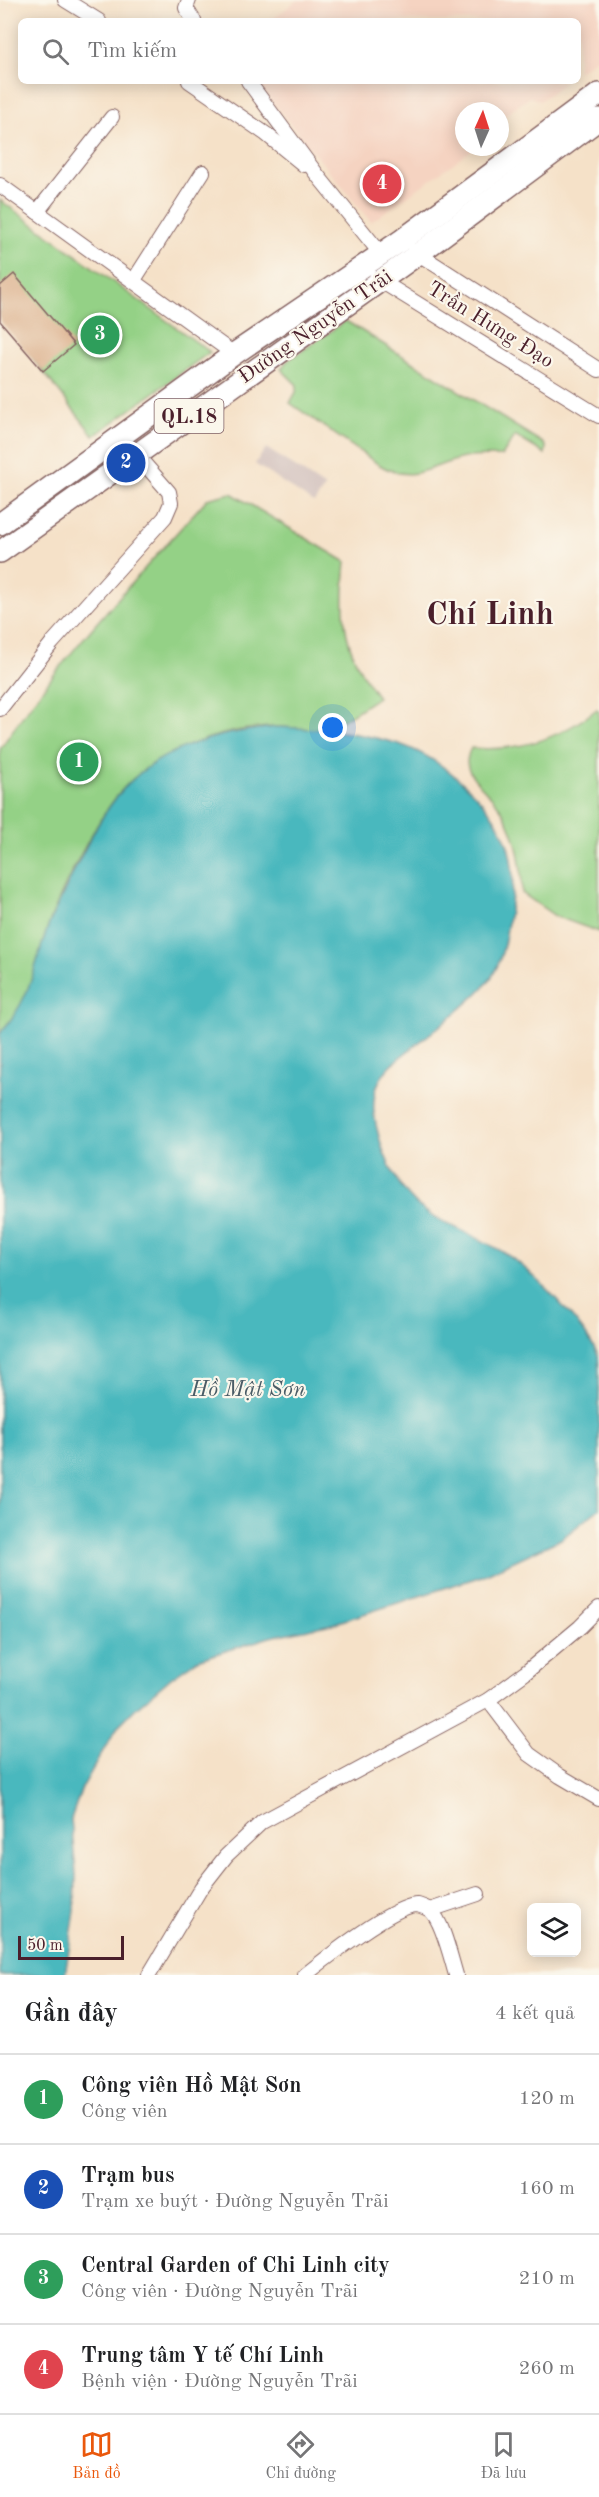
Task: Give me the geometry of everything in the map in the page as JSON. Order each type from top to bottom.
[{"type":"highway","name":"Đường Nguyễn Trãi","points":[[0,524],[234,354],[402,240],[599,94]]},
{"type":"highway","name":"Đường Nguyễn Trãi","points":[[0,552],[418,254],[599,119]]},
{"type":"street","points":[[65,0],[94,18]]},
{"type":"street","points":[[189,0],[186,8],[192,18]]},
{"type":"street","points":[[193,84],[266,134],[318,176]]},
{"type":"street","points":[[250,84],[318,176],[381,254]]},
{"type":"street","points":[[37,212],[112,117]]},
{"type":"street","points":[[134,280],[203,172]]},
{"type":"street","points":[[0,185],[234,354]]},
{"type":"street","name":"Trần Hưng Đạo","points":[[402,240],[418,254],[599,370]]},
{"type":"street","name":"Trần Hưng Đạo","points":[[363,267],[379,280],[599,416]]},
{"type":"street","points":[[0,709],[52,643],[165,517],[171,503],[169,492],[121,437]]},
{"type":"street","points":[[148,1975],[201,1888],[226,1856],[262,1822],[488,1700],[580,1628],[599,1608]]},
{"type":"street","points":[[488,1700],[529,1754],[599,1799]]},
{"type":"street","points":[[430,1910],[478,1894]]},
{"type":"street","points":[[305,1975],[334,1952],[400,1910],[418,1905],[430,1910],[438,1923],[456,1975]]},
{"type":"shaded area","points":[[297,0],[599,0],[599,56],[581,70],[581,18],[275,18]]},
{"type":"shaded area","points":[[257,84],[562,84],[540,101],[530,97],[509,112],[509,102],[455,102],[455,156],[463,156],[371,222]]},
{"type":"shaded area","points":[[266,448],[325,487],[314,503],[255,464]]},
{"type":"green space","points":[[0,200],[210,352],[94,436],[0,317]]},
{"type":"green space","points":[[346,321],[543,443],[546,447],[545,454],[515,436],[502,456],[469,457],[411,474],[390,470],[378,464],[290,403],[297,385],[281,369],[286,362]]},
{"type":"green space","points":[[231,493],[346,562],[344,617],[347,633],[357,665],[378,697],[334,725],[319,729],[264,727],[211,738],[167,756],[130,782],[103,815],[81,854],[54,912],[27,995],[0,1033],[0,749],[72,652],[207,499]]},
{"type":"green space","points":[[597,709],[599,711],[599,932],[555,916],[522,893],[521,870],[510,825],[498,805],[472,775],[467,761],[471,748],[506,748],[538,741],[554,736]]},
{"type":"water","name":"Hồ Mật Sơn","points":[[278,727],[364,735],[402,745],[421,753],[447,770],[477,797],[499,825],[506,840],[513,872],[513,890],[499,962],[491,978],[467,1003],[388,1068],[377,1086],[374,1103],[375,1121],[392,1172],[416,1203],[429,1214],[501,1251],[527,1270],[569,1313],[591,1342],[598,1355],[599,1364],[599,1509],[561,1539],[482,1576],[332,1624],[270,1637],[197,1660],[171,1678],[119,1725],[81,1790],[71,1819],[76,1875],[75,1911],[65,1975],[0,1975],[0,1033],[11,1020],[25,995],[51,920],[84,851],[103,817],[125,787],[157,761],[195,743],[237,732]]},
{"type":"building","points":[[14,274],[74,345],[43,371],[0,321],[0,286]]},
{"type":"place","name":"Trung tâm Y tế Chí Linh","points":[[382,184]]},
{"type":"place","name":"Central Garden of Chi Linh city","points":[[100,335]]},
{"type":"place","name":"Trạm bus","points":[[126,463]]},
{"type":"place","name":"Công viên Hồ Mật Sơn","points":[[79,762]]},
{"type":"district","name":"Chí Linh","points":[[490,612]]}]
